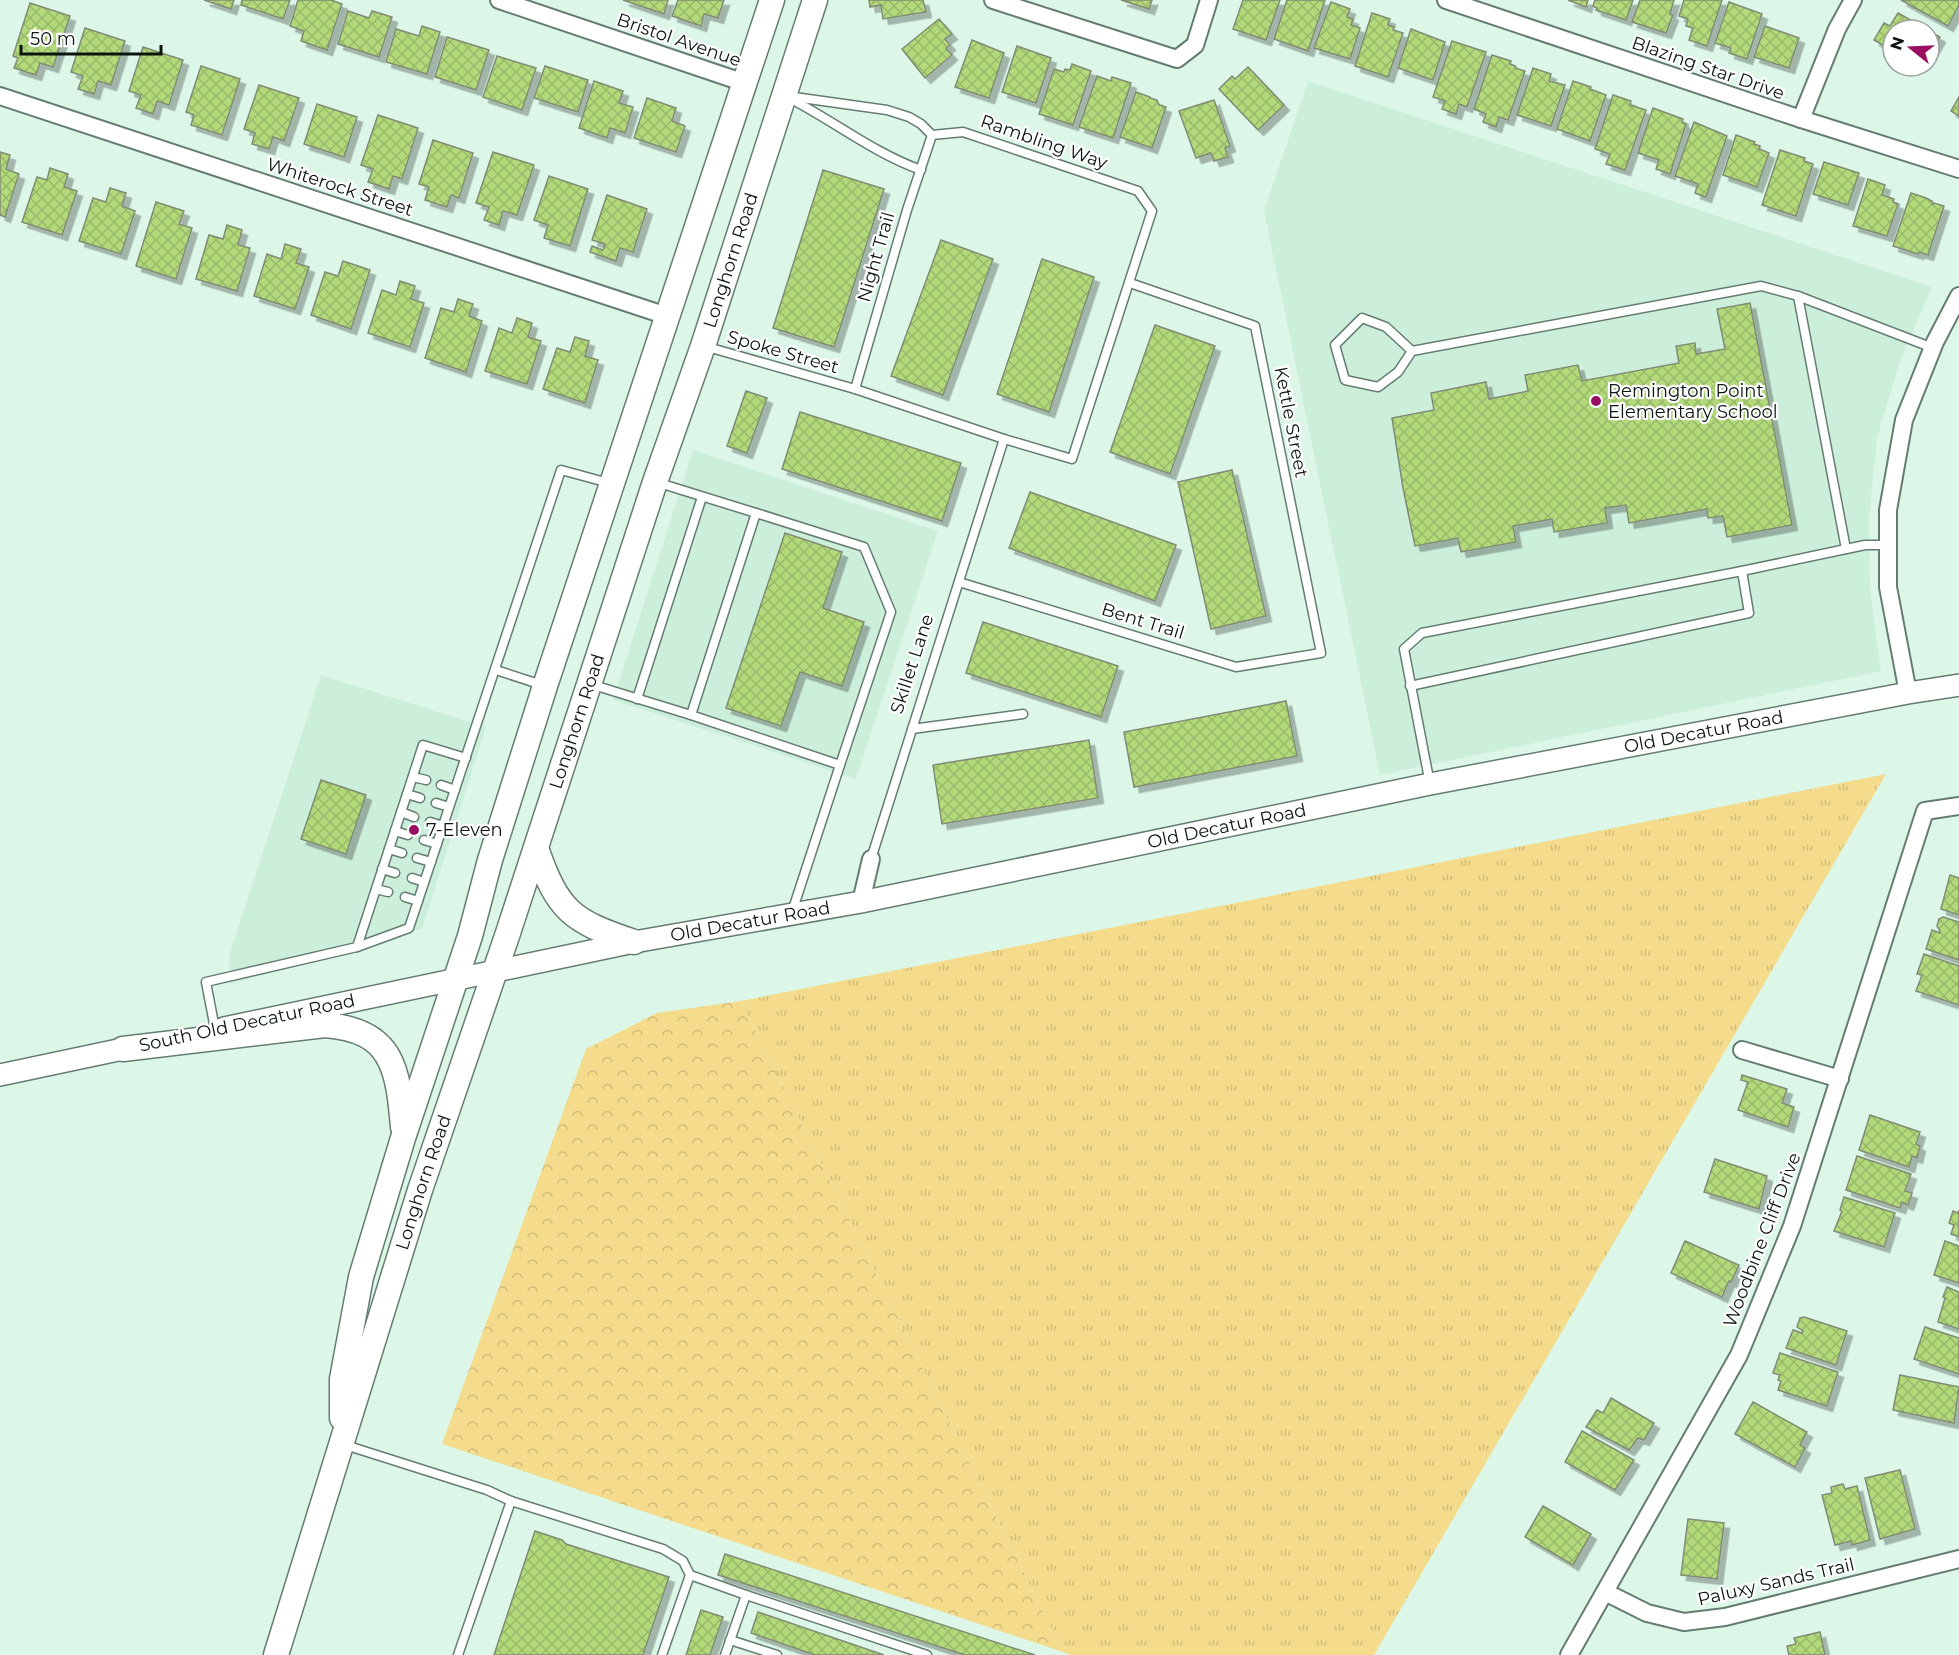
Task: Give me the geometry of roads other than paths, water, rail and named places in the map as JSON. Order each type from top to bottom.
[{"type":"main road","name":"Longhorn Road","points":[[342,1444],[342,1379],[360,1277],[470,936],[490,860],[545,686],[772,0]]},
{"type":"main road","name":"Longhorn Road","points":[[276,1655],[420,1190],[536,848],[655,482],[703,346],[815,0]]},
{"type":"main road","points":[[745,83],[783,95]]},
{"type":"main road","points":[[615,476],[655,482]]},
{"type":"main road","points":[[536,848],[548,881],[568,912],[596,930],[634,942]]},
{"type":"main road","points":[[123,1049],[325,1024],[346,1026],[360,1031],[381,1045],[396,1071],[403,1138]]},
{"type":"main road","name":"Longhorn Road","points":[[260,1655],[291,1602]]},
{"type":"street","name":"Bristol Avenue","points":[[499,0],[745,83]]},
{"type":"street","points":[[993,0],[1177,59],[1195,45],[1209,0]]},
{"type":"street","name":"Blazing Star Drive","points":[[1446,0],[1801,119],[1959,169]]},
{"type":"street","points":[[1801,119],[1837,29],[1853,0]]},
{"type":"street","name":"Whiterock Street","points":[[0,96],[667,316]]},
{"type":"street","points":[[1908,693],[1888,587],[1888,510],[1904,420],[1933,348],[1959,296]]},
{"type":"street","name":"Old Decatur Road","points":[[494,972],[634,942],[861,902],[1430,784],[1959,685]]},
{"type":"street","name":"Woodbine Cliff Drive","points":[[1569,1655],[1738,1355],[1792,1226],[1926,810],[1959,806]]},
{"type":"street","name":"Skillet Lane","points":[[861,902],[871,859]]},
{"type":"street","name":"South Old Decatur Road","points":[[0,1075],[456,978],[494,972]]},
{"type":"street","points":[[1742,1050],[1840,1079]]},
{"type":"street","name":"Paluxy Sands Trail","points":[[1605,1592],[1647,1613],[1684,1622],[1725,1617],[1959,1559]]},
{"type":"lane","points":[[783,95],[887,110],[909,117],[921,124],[932,135]]},
{"type":"lane","points":[[783,95],[824,116],[889,157],[921,170]]},
{"type":"lane","name":"Rambling Way","points":[[932,135],[963,132],[1138,191],[1152,211],[1072,459],[1004,439]]},
{"type":"lane","name":"Night Trail","points":[[855,389],[907,210],[932,135]]},
{"type":"lane","name":"Kettle Street","points":[[1130,283],[1255,326],[1321,653]]},
{"type":"lane","points":[[1412,351],[1386,327],[1362,318],[1335,345],[1345,380],[1378,387],[1398,372],[1412,351],[1761,286],[1798,296],[1933,348]]},
{"type":"lane","points":[[1798,296],[1846,549]]},
{"type":"lane","name":"Spoke Street","points":[[703,346],[855,389],[1004,439]]},
{"type":"lane","name":"Skillet Lane","points":[[871,859],[1004,439]]},
{"type":"lane","points":[[215,1029],[206,982],[357,947],[409,928],[561,470],[615,476]]},
{"type":"lane","points":[[655,482],[864,547],[891,612],[791,915]]},
{"type":"lane","points":[[637,699],[702,497]]},
{"type":"lane","points":[[691,715],[756,513]]},
{"type":"lane","points":[[1430,784],[1404,649],[1422,633],[1865,545],[1888,545]]},
{"type":"lane","points":[[1410,686],[1749,613],[1742,571]]},
{"type":"lane","name":"Bent Trail","points":[[959,582],[1236,667],[1321,653]]},
{"type":"lane","points":[[496,670],[545,686]]},
{"type":"lane","points":[[589,684],[691,715],[840,765]]},
{"type":"lane","points":[[912,729],[1023,714]]},
{"type":"lane","points":[[357,947],[423,745],[466,758]]},
{"type":"lane","points":[[413,777],[426,780]]},
{"type":"lane","points":[[441,785],[455,790]]},
{"type":"lane","points":[[407,794],[420,798]]},
{"type":"lane","points":[[436,803],[449,807]]},
{"type":"lane","points":[[401,812],[414,817]]},
{"type":"lane","points":[[430,822],[443,826]]},
{"type":"lane","points":[[395,831],[408,835]]},
{"type":"lane","points":[[424,840],[437,844]]},
{"type":"lane","points":[[389,849],[402,853]]},
{"type":"lane","points":[[417,858],[431,862]]},
{"type":"lane","points":[[382,869],[395,873]]},
{"type":"lane","points":[[412,878],[424,882]]},
{"type":"lane","points":[[376,889],[388,892]]},
{"type":"lane","points":[[405,897],[418,901]]},
{"type":"lane","points":[[342,1444],[663,1549],[683,1561],[690,1575],[927,1655]]},
{"type":"lane","points":[[458,1655],[511,1501]]},
{"type":"lane","points":[[662,1655],[690,1575]]},
{"type":"lane","points":[[725,1655],[746,1595]]},
{"type":"lane","points":[[730,1640],[777,1655]]},
{"type":"place","name":"Remington Point Elementary School","points":[[1596,401]]},
{"type":"place","name":"7-Eleven","points":[[414,830]]}]
